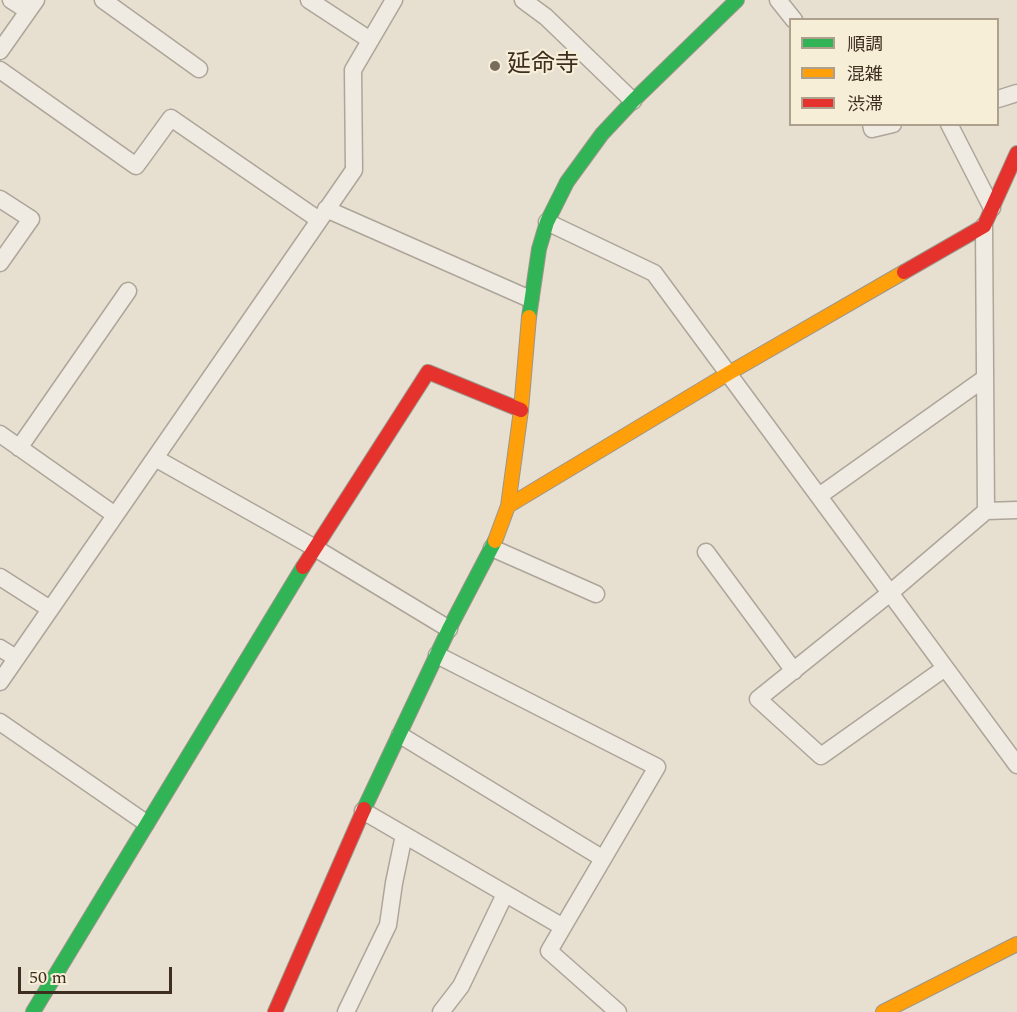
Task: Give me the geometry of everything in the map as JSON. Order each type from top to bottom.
[{"type":"street","points":[[0,51],[32,5],[11,0]]},
{"type":"street","points":[[103,0],[199,69]]},
{"type":"street","points":[[309,0],[370,40]]},
{"type":"street","points":[[0,682],[354,170],[353,70],[394,0]]},
{"type":"street","points":[[524,0],[546,17],[633,100]]},
{"type":"street","points":[[276,1012],[363,811],[449,629],[492,548],[508,506],[530,299],[539,249],[547,222],[567,182],[602,134],[633,100],[736,0]]},
{"type":"street","points":[[778,0],[792,18]]},
{"type":"street","points":[[0,70],[136,166],[171,118],[323,215],[530,299]]},
{"type":"street","points":[[999,99],[1017,93]]},
{"type":"street","points":[[871,126],[872,129],[885,126]]},
{"type":"street","points":[[950,126],[992,208]]},
{"type":"street","points":[[986,511],[984,226],[1017,153]]},
{"type":"street","points":[[0,199],[31,219],[0,263]]},
{"type":"street","points":[[547,222],[654,273],[1017,765]]},
{"type":"street","points":[[508,506],[729,373],[984,226]]},
{"type":"street","points":[[19,448],[128,291]]},
{"type":"street","points":[[33,1012],[315,548],[428,372],[520,410]]},
{"type":"street","points":[[819,496],[985,378]]},
{"type":"street","points":[[0,434],[115,515]]},
{"type":"street","points":[[154,458],[315,548],[449,629]]},
{"type":"street","points":[[945,668],[821,756],[758,699],[890,593],[986,511],[1017,510]]},
{"type":"street","points":[[492,548],[596,594]]},
{"type":"street","points":[[706,552],[794,671]]},
{"type":"street","points":[[0,577],[50,609]]},
{"type":"street","points":[[0,648],[16,658]]},
{"type":"street","points":[[437,655],[657,767],[549,951],[618,1012]]},
{"type":"street","points":[[0,723],[146,823]]},
{"type":"street","points":[[400,735],[602,858]]},
{"type":"street","points":[[363,811],[563,927]]},
{"type":"street","points":[[346,1012],[388,925],[404,835]]},
{"type":"street","points":[[441,1012],[461,986],[505,894]]},
{"type":"street","points":[[883,1012],[1017,944]]},
{"type":"traffic: fast","points":[[529,317],[539,249],[547,222],[567,182],[602,134],[737,0]]},
{"type":"traffic: fast","points":[[364,809],[449,629],[495,541]]},
{"type":"traffic: fast","points":[[33,1012],[303,567]]},
{"type":"traffic: slow","points":[[508,506],[729,373],[904,272]]},
{"type":"traffic: slow","points":[[495,541],[508,506],[521,410],[529,317]]},
{"type":"traffic: slow","points":[[883,1012],[1017,944]]},
{"type":"traffic: jam","points":[[904,272],[984,226],[1017,153]]},
{"type":"traffic: jam","points":[[303,567],[428,372],[521,410]]},
{"type":"traffic: jam","points":[[275,1012],[364,809]]},
{"type":"place","name":"延命寺","points":[[495,66]]}]
